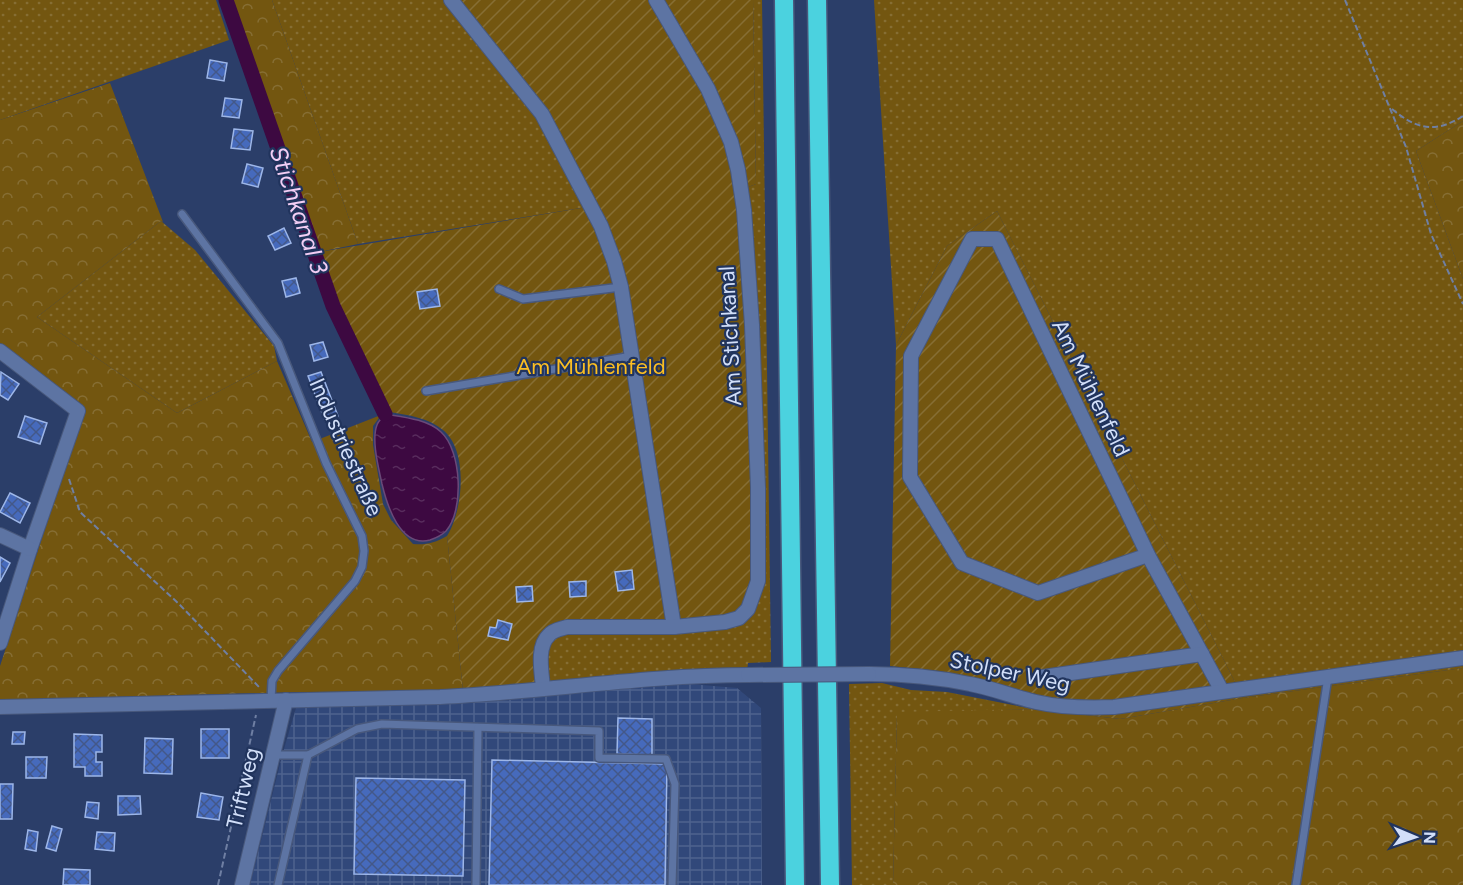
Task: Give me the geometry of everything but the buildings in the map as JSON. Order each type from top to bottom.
[{"type":"highway","points":[[784,0],[795,885]]},
{"type":"highway","points":[[817,0],[830,885]]},
{"type":"street","points":[[451,0],[542,114],[601,226],[614,261],[621,287],[674,627]]},
{"type":"street","name":"Am Stichkanal","points":[[543,688],[542,649],[548,636],[556,630],[567,627],[674,627],[725,622],[739,618],[748,609],[759,574],[752,325],[744,210],[738,170],[731,142],[711,96],[693,60],[656,0]]},
{"type":"street","name":"Am Mühlenfeld","points":[[1148,555],[1038,593],[962,563],[910,477],[911,356],[972,239],[997,239],[1148,555],[1222,692]]},
{"type":"street","points":[[0,351],[78,411],[0,643]]},
{"type":"street","points":[[0,535],[30,549]]},
{"type":"street","points":[[1043,677],[1202,654]]},
{"type":"street","name":"Stolper Weg","points":[[543,688],[695,675],[869,674],[944,679],[988,688],[1037,702],[1081,708],[1114,707],[1463,658]]},
{"type":"street","points":[[0,707],[480,695],[543,688]]},
{"type":"street","name":"Triftweg","points":[[242,885],[286,700]]},
{"type":"lane","name":"Industriestraße","points":[[182,213],[278,343],[326,463],[362,536],[363,567],[355,580],[278,670],[265,700]]},
{"type":"lane","points":[[499,289],[523,298],[621,287]]},
{"type":"lane","points":[[426,391],[632,356]]},
{"type":"lane","points":[[1296,885],[1329,677]]},
{"type":"lane","points":[[273,755],[308,756],[357,729],[382,724],[599,732],[599,758],[666,759],[675,784],[672,885]]},
{"type":"lane","points":[[476,885],[478,728]]},
{"type":"lane","points":[[278,885],[308,756]]},
{"type":"path","points":[[1345,0],[1412,166],[1431,234],[1463,304]]},
{"type":"path","points":[[1389,107],[1405,120],[1427,128],[1451,124],[1463,116]]},
{"type":"path","points":[[62,453],[80,512],[179,604],[265,700],[218,885]]},
{"type":"shaded area","points":[[690,684],[737,688],[761,708],[762,885],[250,885],[296,708],[489,700]]},
{"type":"green space","points":[[0,0],[216,0],[229,40],[0,120]]},
{"type":"green space","points":[[231,0],[272,0],[358,244],[319,252]]},
{"type":"green space","points":[[272,0],[453,0],[521,84],[593,206],[358,244]]},
{"type":"green space","name":"Am Mühlenfeld","points":[[453,0],[753,0],[756,184],[736,192],[748,328],[756,579],[738,616],[546,633],[539,685],[463,691],[447,536],[457,512],[460,497],[460,466],[457,452],[451,440],[437,426],[418,418],[390,412],[338,306],[319,252],[593,206],[570,161]]},
{"type":"green space","points":[[753,0],[762,0],[771,662],[748,663],[747,671],[539,685],[538,664],[736,192],[756,184]]},
{"type":"green space","points":[[874,0],[1463,0],[1463,121],[1416,151],[1463,279],[1463,668],[1243,698],[997,211],[947,246],[896,345]]},
{"type":"green space","points":[[110,83],[163,222],[161,221],[37,317],[177,413],[277,361],[312,442],[381,415],[373,426],[373,445],[383,504],[391,520],[413,544],[430,543],[447,536],[463,691],[297,692],[0,700],[0,666],[71,450],[76,404],[0,346],[0,120]]},
{"type":"green space","points":[[1463,121],[1463,279],[1416,151]]},
{"type":"green space","points":[[997,211],[1243,698],[1120,719],[1033,709],[1036,694],[940,671],[890,666],[896,345],[947,246]]},
{"type":"green space","points":[[161,221],[195,250],[274,346],[277,361],[177,413],[37,317]]},
{"type":"green space","points":[[1463,668],[1463,885],[893,885],[897,712],[1033,709],[1120,719],[1243,698]]},
{"type":"green space","points":[[882,683],[911,690],[947,692],[1033,709],[897,714],[893,885],[852,885],[849,684]]},
{"type":"water","points":[[385,414],[429,424],[441,432],[448,441],[457,466],[458,496],[452,522],[440,536],[420,541],[411,538],[403,531],[391,513],[382,484],[375,446],[375,431]]},
{"type":"waterway","name":"Stichkanal 3","points":[[226,0],[333,306],[385,414]]}]
